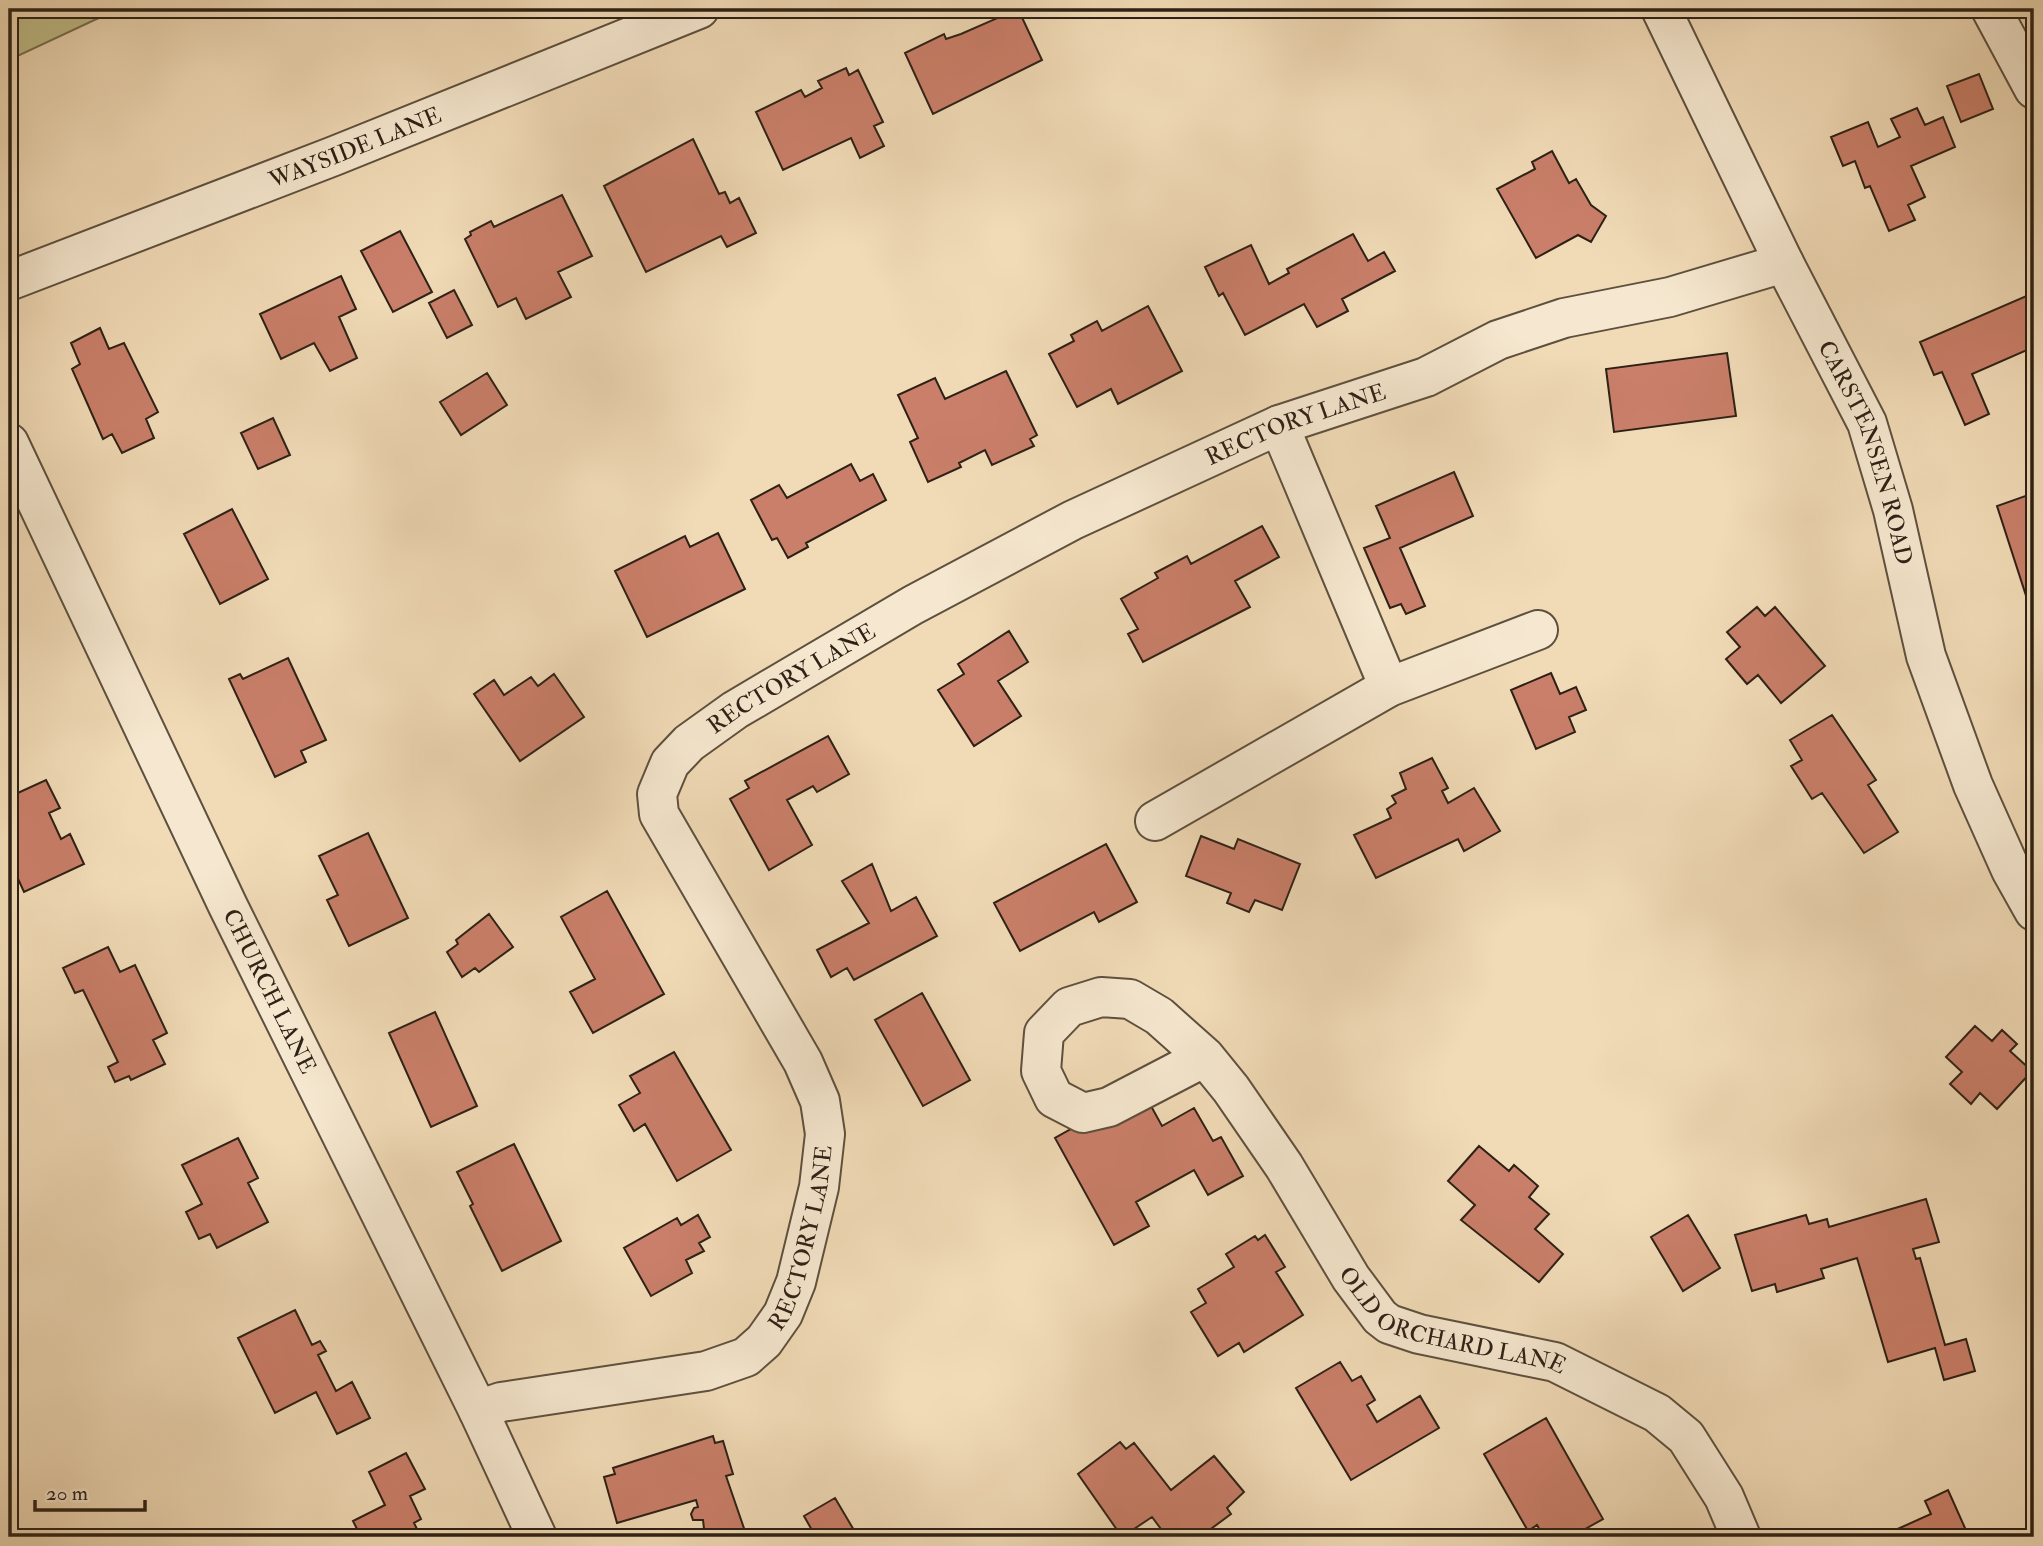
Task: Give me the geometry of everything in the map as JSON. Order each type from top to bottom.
[{"type":"street","name":"WAYSIDE LANE","points":[[9,281],[334,156],[699,9]]},
{"type":"street","name":"CARSTENSEN ROAD","points":[[1661,9],[1784,263],[1867,422],[1893,510],[1926,656],[1973,785],[2011,870],[2034,911]]},
{"type":"street","points":[[1991,9],[2034,89]]},
{"type":"street","name":"RECTORY LANE","points":[[478,1410],[501,1402],[706,1371],[746,1357],[783,1314],[796,1282],[819,1187],[825,1134],[820,1101],[803,1062],[659,814],[657,794],[670,763],[690,743],[735,710],[913,605],[1073,520],[1279,425],[1426,377],[1498,340],[1564,318],[1670,297],[1784,263]]},
{"type":"street","points":[[1279,425],[1389,687]]},
{"type":"street","name":"CHURCH LANE","points":[[9,443],[216,882],[478,1410],[537,1537]]},
{"type":"street","points":[[1155,821],[1389,687],[1538,630]]},
{"type":"street","name":"OLD ORCHARD LANE","points":[[1205,1057],[1231,1089],[1284,1166],[1351,1278],[1380,1317],[1390,1324],[1431,1337],[1555,1362],[1657,1413],[1686,1437],[1724,1497],[1741,1537]]},
{"type":"shaded area","points":[[9,9],[118,9],[9,60]]},
{"type":"building","points":[[1018,9],[1042,60],[933,114],[905,53],[944,34],[946,39],[961,34]]},
{"type":"building","points":[[846,68],[849,75],[858,70],[883,122],[874,126],[884,146],[860,158],[851,138],[783,170],[756,112],[801,90],[805,97],[822,88],[818,81]]},
{"type":"building","points":[[1979,74],[1993,109],[1961,122],[1947,86]]},
{"type":"building","points":[[1917,108],[1925,125],[1943,117],[1955,147],[1911,166],[1925,197],[1908,205],[1915,220],[1889,231],[1870,186],[1865,188],[1855,161],[1843,166],[1831,137],[1868,122],[1878,147],[1900,137],[1891,119]]},
{"type":"building","points":[[693,139],[719,194],[725,192],[730,203],[739,198],[756,233],[727,247],[721,236],[646,272],[604,186]]},
{"type":"building","points":[[1552,151],[1569,183],[1576,179],[1591,205],[1606,216],[1591,242],[1578,235],[1536,258],[1497,189],[1535,169],[1532,162]]},
{"type":"building","points":[[562,195],[592,256],[558,272],[571,297],[526,319],[516,298],[498,307],[465,239],[471,235],[470,232],[491,221],[494,227]]},
{"type":"building","points":[[400,231],[432,292],[393,312],[361,251]]},
{"type":"building","points":[[1353,234],[1368,261],[1384,252],[1395,271],[1342,299],[1348,311],[1317,327],[1304,304],[1245,335],[1223,293],[1219,296],[1205,267],[1251,245],[1269,284],[1289,273],[1287,269]]},
{"type":"building","points":[[341,276],[356,309],[339,317],[357,358],[330,371],[314,343],[281,359],[260,314]]},
{"type":"building","points":[[454,290],[472,325],[447,338],[429,303]]},
{"type":"building","points":[[2031,294],[2034,301],[2034,347],[1972,374],[1989,414],[1965,425],[1942,372],[1934,375],[1920,342]]},
{"type":"building","points":[[1148,306],[1182,371],[1118,404],[1111,389],[1077,407],[1049,354],[1074,341],[1071,335],[1097,321],[1102,331]]},
{"type":"building","points":[[100,328],[109,349],[124,343],[158,412],[146,419],[154,438],[122,453],[112,434],[103,439],[72,369],[80,364],[71,343]]},
{"type":"building","points":[[1727,353],[1736,416],[1614,432],[1606,369]]},
{"type":"building","points":[[1006,371],[1037,435],[1030,439],[1034,446],[992,465],[985,450],[959,463],[961,467],[928,482],[910,442],[918,438],[898,395],[935,378],[945,399]]},
{"type":"building","points":[[487,373],[507,405],[461,435],[440,402]]},
{"type":"building","points":[[273,418],[290,455],[258,469],[241,433]]},
{"type":"building","points":[[851,464],[860,481],[873,474],[886,500],[806,543],[808,547],[788,558],[777,538],[772,540],[751,500],[779,485],[787,498]]},
{"type":"building","points":[[1454,472],[1473,516],[1400,548],[1425,606],[1406,614],[1401,604],[1390,608],[1364,548],[1390,538],[1376,506]]},
{"type":"building","points":[[2034,493],[2034,606],[2030,608],[1997,506]]},
{"type":"building","points":[[232,509],[268,579],[220,604],[184,534]]},
{"type":"building","points":[[1262,526],[1279,557],[1235,581],[1250,607],[1143,662],[1128,634],[1138,629],[1121,599],[1158,578],[1155,573],[1187,556],[1191,564]]},
{"type":"building","points":[[718,533],[745,589],[647,637],[615,571],[685,536],[690,547]]},
{"type":"building","points":[[1757,607],[1765,616],[1775,607],[1825,666],[1781,703],[1758,675],[1747,684],[1726,659],[1740,647],[1727,632]]},
{"type":"building","points":[[1009,631],[1028,662],[998,681],[1021,716],[974,746],[938,690],[964,674],[958,664]]},
{"type":"building","points":[[288,658],[326,740],[301,751],[306,762],[275,777],[229,679],[240,674],[243,679]]},
{"type":"building","points":[[1551,673],[1560,694],[1576,687],[1586,710],[1569,717],[1575,732],[1536,749],[1511,690]]},
{"type":"building","points":[[554,674],[584,717],[520,761],[474,694],[494,680],[504,695],[531,677],[538,686]]},
{"type":"building","points":[[1832,715],[1876,780],[1868,785],[1898,832],[1864,853],[1822,793],[1812,799],[1791,766],[1802,760],[1790,740]]},
{"type":"building","points":[[828,736],[849,774],[817,792],[813,786],[787,800],[812,845],[769,870],[730,799],[749,788],[745,781]]},
{"type":"building","points":[[1432,758],[1448,788],[1442,791],[1448,803],[1474,788],[1500,831],[1464,851],[1458,839],[1376,878],[1354,835],[1391,818],[1387,809],[1396,803],[1392,796],[1406,789],[1400,773]]},
{"type":"building","points":[[46,780],[60,808],[49,813],[61,839],[70,834],[84,864],[24,892],[9,859],[9,797]]},
{"type":"building","points":[[368,833],[408,918],[349,946],[327,900],[338,895],[319,856]]},
{"type":"building","points":[[1201,836],[1234,849],[1238,839],[1300,864],[1282,910],[1255,900],[1249,912],[1227,903],[1231,893],[1186,876]]},
{"type":"building","points":[[1106,844],[1137,902],[1099,922],[1094,912],[1020,951],[994,903]]},
{"type":"building","points":[[872,864],[891,911],[916,897],[937,936],[854,980],[847,968],[831,977],[817,950],[869,923],[842,881]]},
{"type":"building","points":[[607,891],[664,994],[593,1033],[570,992],[595,979],[561,917]]},
{"type":"building","points":[[489,914],[513,947],[479,972],[475,968],[462,977],[447,952],[458,944],[456,940]]},
{"type":"building","points":[[108,947],[120,972],[135,965],[167,1033],[153,1040],[165,1064],[131,1080],[129,1076],[115,1082],[108,1067],[118,1062],[83,990],[75,993],[63,968]]},
{"type":"building","points":[[922,993],[970,1080],[923,1106],[875,1020]]},
{"type":"building","points":[[435,1012],[477,1106],[431,1127],[389,1033]]},
{"type":"building","points":[[1975,1026],[1992,1041],[2002,1030],[2017,1044],[2010,1051],[2032,1071],[1997,1109],[1980,1093],[1971,1104],[1950,1084],[1962,1072],[1946,1057]]},
{"type":"building","points":[[674,1052],[731,1150],[677,1181],[645,1124],[634,1131],[619,1105],[640,1093],[630,1076]]},
{"type":"building","points":[[1135,1077],[1162,1126],[1194,1108],[1213,1141],[1221,1137],[1243,1176],[1208,1195],[1194,1170],[1136,1202],[1149,1226],[1114,1245],[1055,1138],[1112,1106]]},
{"type":"building","points":[[238,1138],[258,1178],[248,1183],[268,1222],[217,1248],[210,1234],[199,1239],[186,1212],[202,1204],[182,1165]]},
{"type":"building","points":[[514,1144],[561,1241],[502,1271],[470,1206],[473,1204],[457,1172]]},
{"type":"building","points":[[1479,1146],[1509,1171],[1514,1165],[1538,1186],[1529,1197],[1549,1214],[1535,1229],[1563,1254],[1539,1282],[1461,1220],[1475,1205],[1448,1181]]},
{"type":"building","points":[[1926,1199],[1939,1242],[1913,1249],[1916,1259],[1920,1258],[1945,1345],[1966,1339],[1975,1371],[1944,1380],[1935,1348],[1888,1362],[1857,1258],[1821,1269],[1824,1278],[1777,1292],[1775,1284],[1752,1291],[1735,1235],[1806,1215],[1809,1224],[1827,1219],[1829,1227]]},
{"type":"building","points":[[698,1215],[710,1237],[699,1243],[704,1251],[686,1260],[692,1273],[651,1296],[624,1248],[677,1218],[681,1225]]},
{"type":"building","points":[[1688,1215],[1720,1268],[1683,1291],[1651,1237]]},
{"type":"building","points":[[1265,1235],[1285,1267],[1276,1272],[1303,1315],[1244,1352],[1239,1343],[1218,1356],[1191,1312],[1206,1303],[1198,1289],[1234,1267],[1226,1254],[1255,1236],[1258,1240]]},
{"type":"building","points":[[295,1310],[312,1345],[320,1341],[326,1351],[318,1355],[336,1391],[352,1382],[370,1418],[337,1434],[316,1392],[275,1413],[238,1338]]},
{"type":"building","points":[[1340,1362],[1352,1381],[1361,1376],[1375,1400],[1367,1405],[1377,1422],[1420,1396],[1439,1428],[1351,1480],[1296,1388]]},
{"type":"building","points":[[1546,1418],[1603,1519],[1571,1537],[1544,1537],[1537,1525],[1528,1531],[1484,1454]]},
{"type":"building","points":[[713,1436],[715,1443],[723,1441],[733,1474],[726,1476],[747,1537],[705,1537],[703,1520],[693,1520],[691,1514],[694,1508],[698,1507],[696,1500],[617,1523],[604,1477],[615,1474],[613,1468]]},
{"type":"building","points":[[1120,1442],[1126,1449],[1134,1443],[1171,1490],[1214,1456],[1244,1492],[1227,1508],[1231,1514],[1200,1537],[1167,1537],[1152,1517],[1122,1537],[1078,1474]]},
{"type":"building","points":[[406,1453],[425,1489],[410,1496],[421,1519],[414,1523],[419,1533],[415,1537],[361,1537],[353,1521],[385,1505],[369,1472]]},
{"type":"building","points":[[1948,1490],[1969,1537],[1896,1537],[1893,1531],[1931,1514],[1925,1501]]},
{"type":"building","points":[[835,1498],[858,1537],[805,1537],[813,1532],[804,1516]]}]
